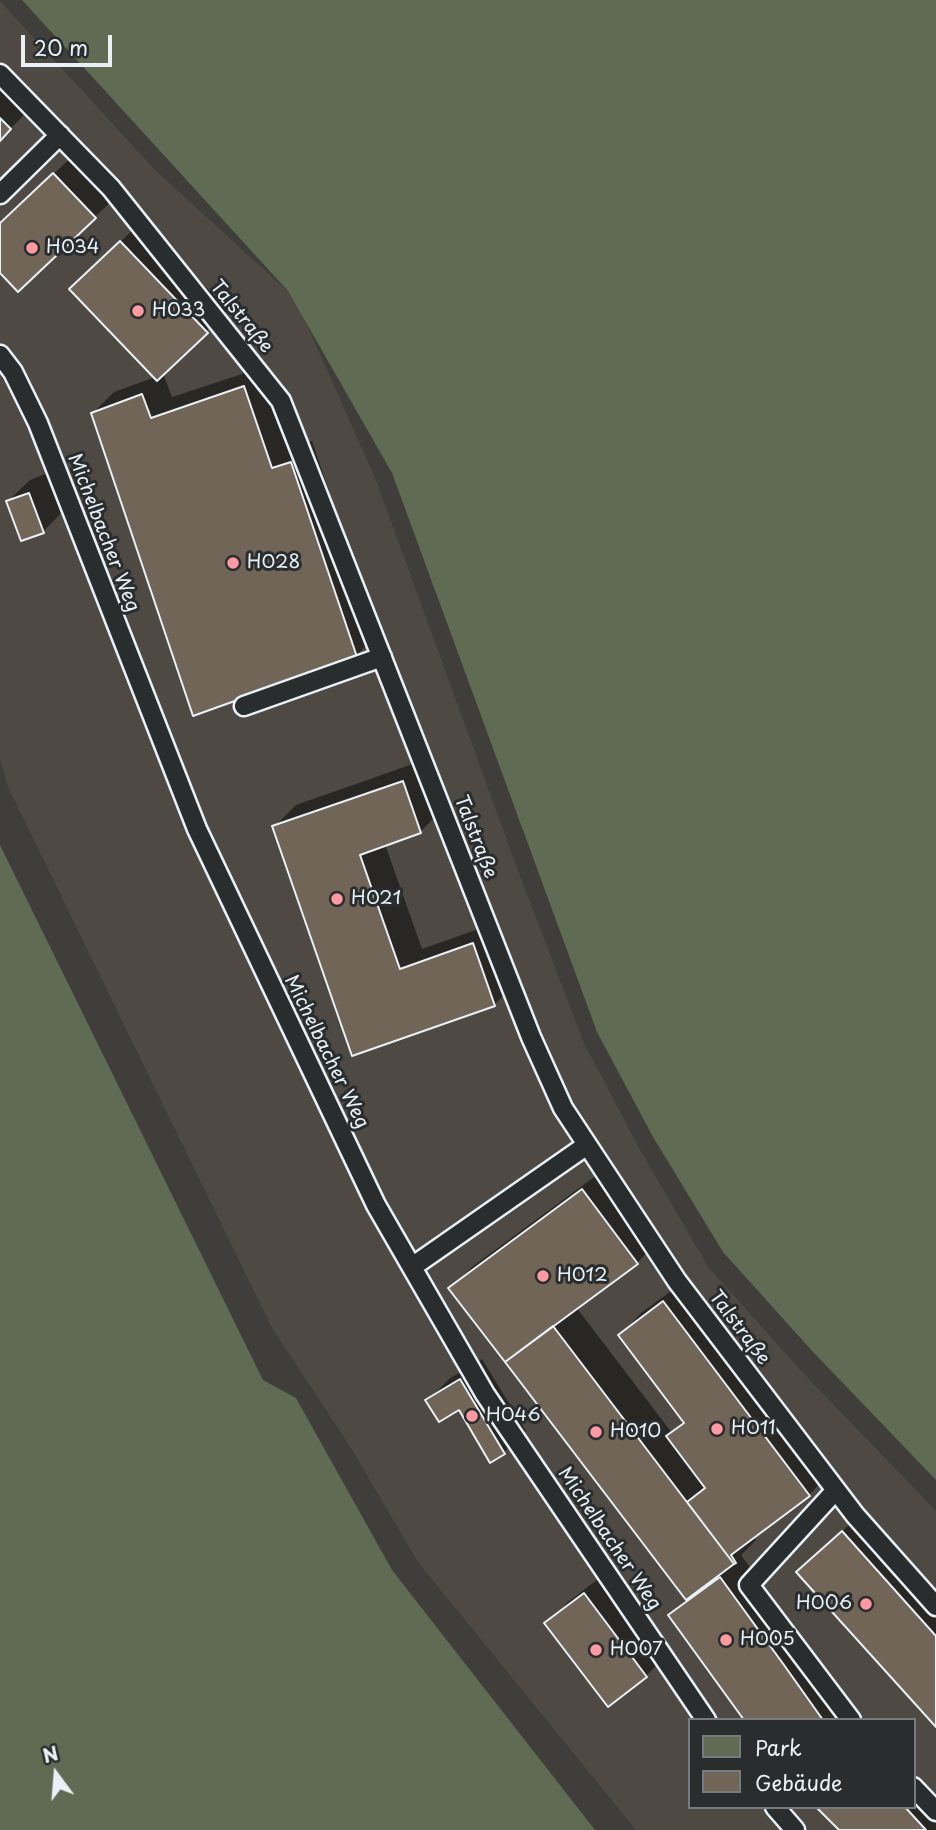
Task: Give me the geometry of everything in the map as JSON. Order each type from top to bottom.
[{"type":"lane","name":"Talstraße","points":[[0,74],[111,188],[281,401],[531,1037],[564,1108],[677,1281],[855,1515],[936,1606]]},
{"type":"lane","points":[[0,194],[60,135]]},
{"type":"lane","name":"Michelbacher Weg","points":[[0,355],[13,372],[38,423],[197,829],[376,1205],[485,1394],[705,1718]]},
{"type":"lane","points":[[244,706],[382,657]]},
{"type":"lane","points":[[412,1267],[587,1145]]},
{"type":"lane","points":[[836,1490],[749,1585],[849,1718]]},
{"type":"lane","points":[[915,1789],[936,1811]]},
{"type":"lane","points":[[777,1809],[794,1830]]},
{"type":"shaded area","points":[[0,1],[155,170],[295,298],[376,480],[517,868],[584,1043],[639,1148],[709,1268],[804,1374],[936,1511],[936,1830],[636,1830],[418,1562],[348,1443],[272,1328],[8,787],[0,759]]},
{"type":"green space","points":[[22,0],[936,0],[936,1480],[814,1353],[723,1252],[653,1137],[597,1032],[392,473],[288,291]]},
{"type":"green space","points":[[0,845],[263,1380],[296,1398],[392,1570],[595,1830],[0,1830]]},
{"type":"building","points":[[0,118],[11,129],[0,141]]},
{"type":"building","name":"H034","points":[[53,173],[96,218],[18,292],[0,273],[0,223]]},
{"type":"building","name":"H033","points":[[120,241],[208,333],[157,381],[69,289]]},
{"type":"building","name":"H028","points":[[244,386],[272,468],[291,462],[357,657],[193,716],[91,413],[142,394],[151,418]]},
{"type":"building","points":[[29,493],[44,533],[21,541],[6,501]]},
{"type":"building","name":"H021","points":[[403,781],[421,833],[360,855],[400,969],[473,943],[495,1006],[352,1056],[272,826]]},
{"type":"building","name":"H012","points":[[582,1189],[638,1264],[505,1362],[448,1288]]},
{"type":"building","name":"H011","points":[[663,1301],[810,1496],[731,1555],[736,1563],[734,1564],[687,1502],[705,1488],[666,1436],[684,1423],[618,1335]]},
{"type":"building","name":"H010","points":[[553,1326],[734,1564],[686,1600],[505,1362]]},
{"type":"building","name":"H046","points":[[460,1379],[505,1454],[490,1463],[459,1410],[439,1422],[425,1400]]},
{"type":"building","name":"H006","points":[[842,1531],[936,1636],[936,1727],[796,1572]]},
{"type":"building","name":"H005","points":[[720,1577],[822,1718],[743,1718],[668,1615]]},
{"type":"building","name":"H007","points":[[584,1593],[647,1677],[608,1707],[544,1623]]},
{"type":"building","points":[[818,1809],[907,1809],[926,1830],[839,1830]]},
{"type":"place","name":"H034","points":[[32,248]]},
{"type":"place","name":"H033","points":[[138,311]]},
{"type":"place","name":"H028","points":[[233,563]]},
{"type":"place","name":"H021","points":[[337,899]]},
{"type":"place","name":"H012","points":[[543,1276]]},
{"type":"place","name":"H046","points":[[472,1416]]},
{"type":"place","name":"H011","points":[[717,1429]]},
{"type":"place","name":"H010","points":[[596,1432]]},
{"type":"place","name":"H006","points":[[866,1604]]},
{"type":"place","name":"H005","points":[[726,1640]]},
{"type":"place","name":"H007","points":[[596,1650]]}]
